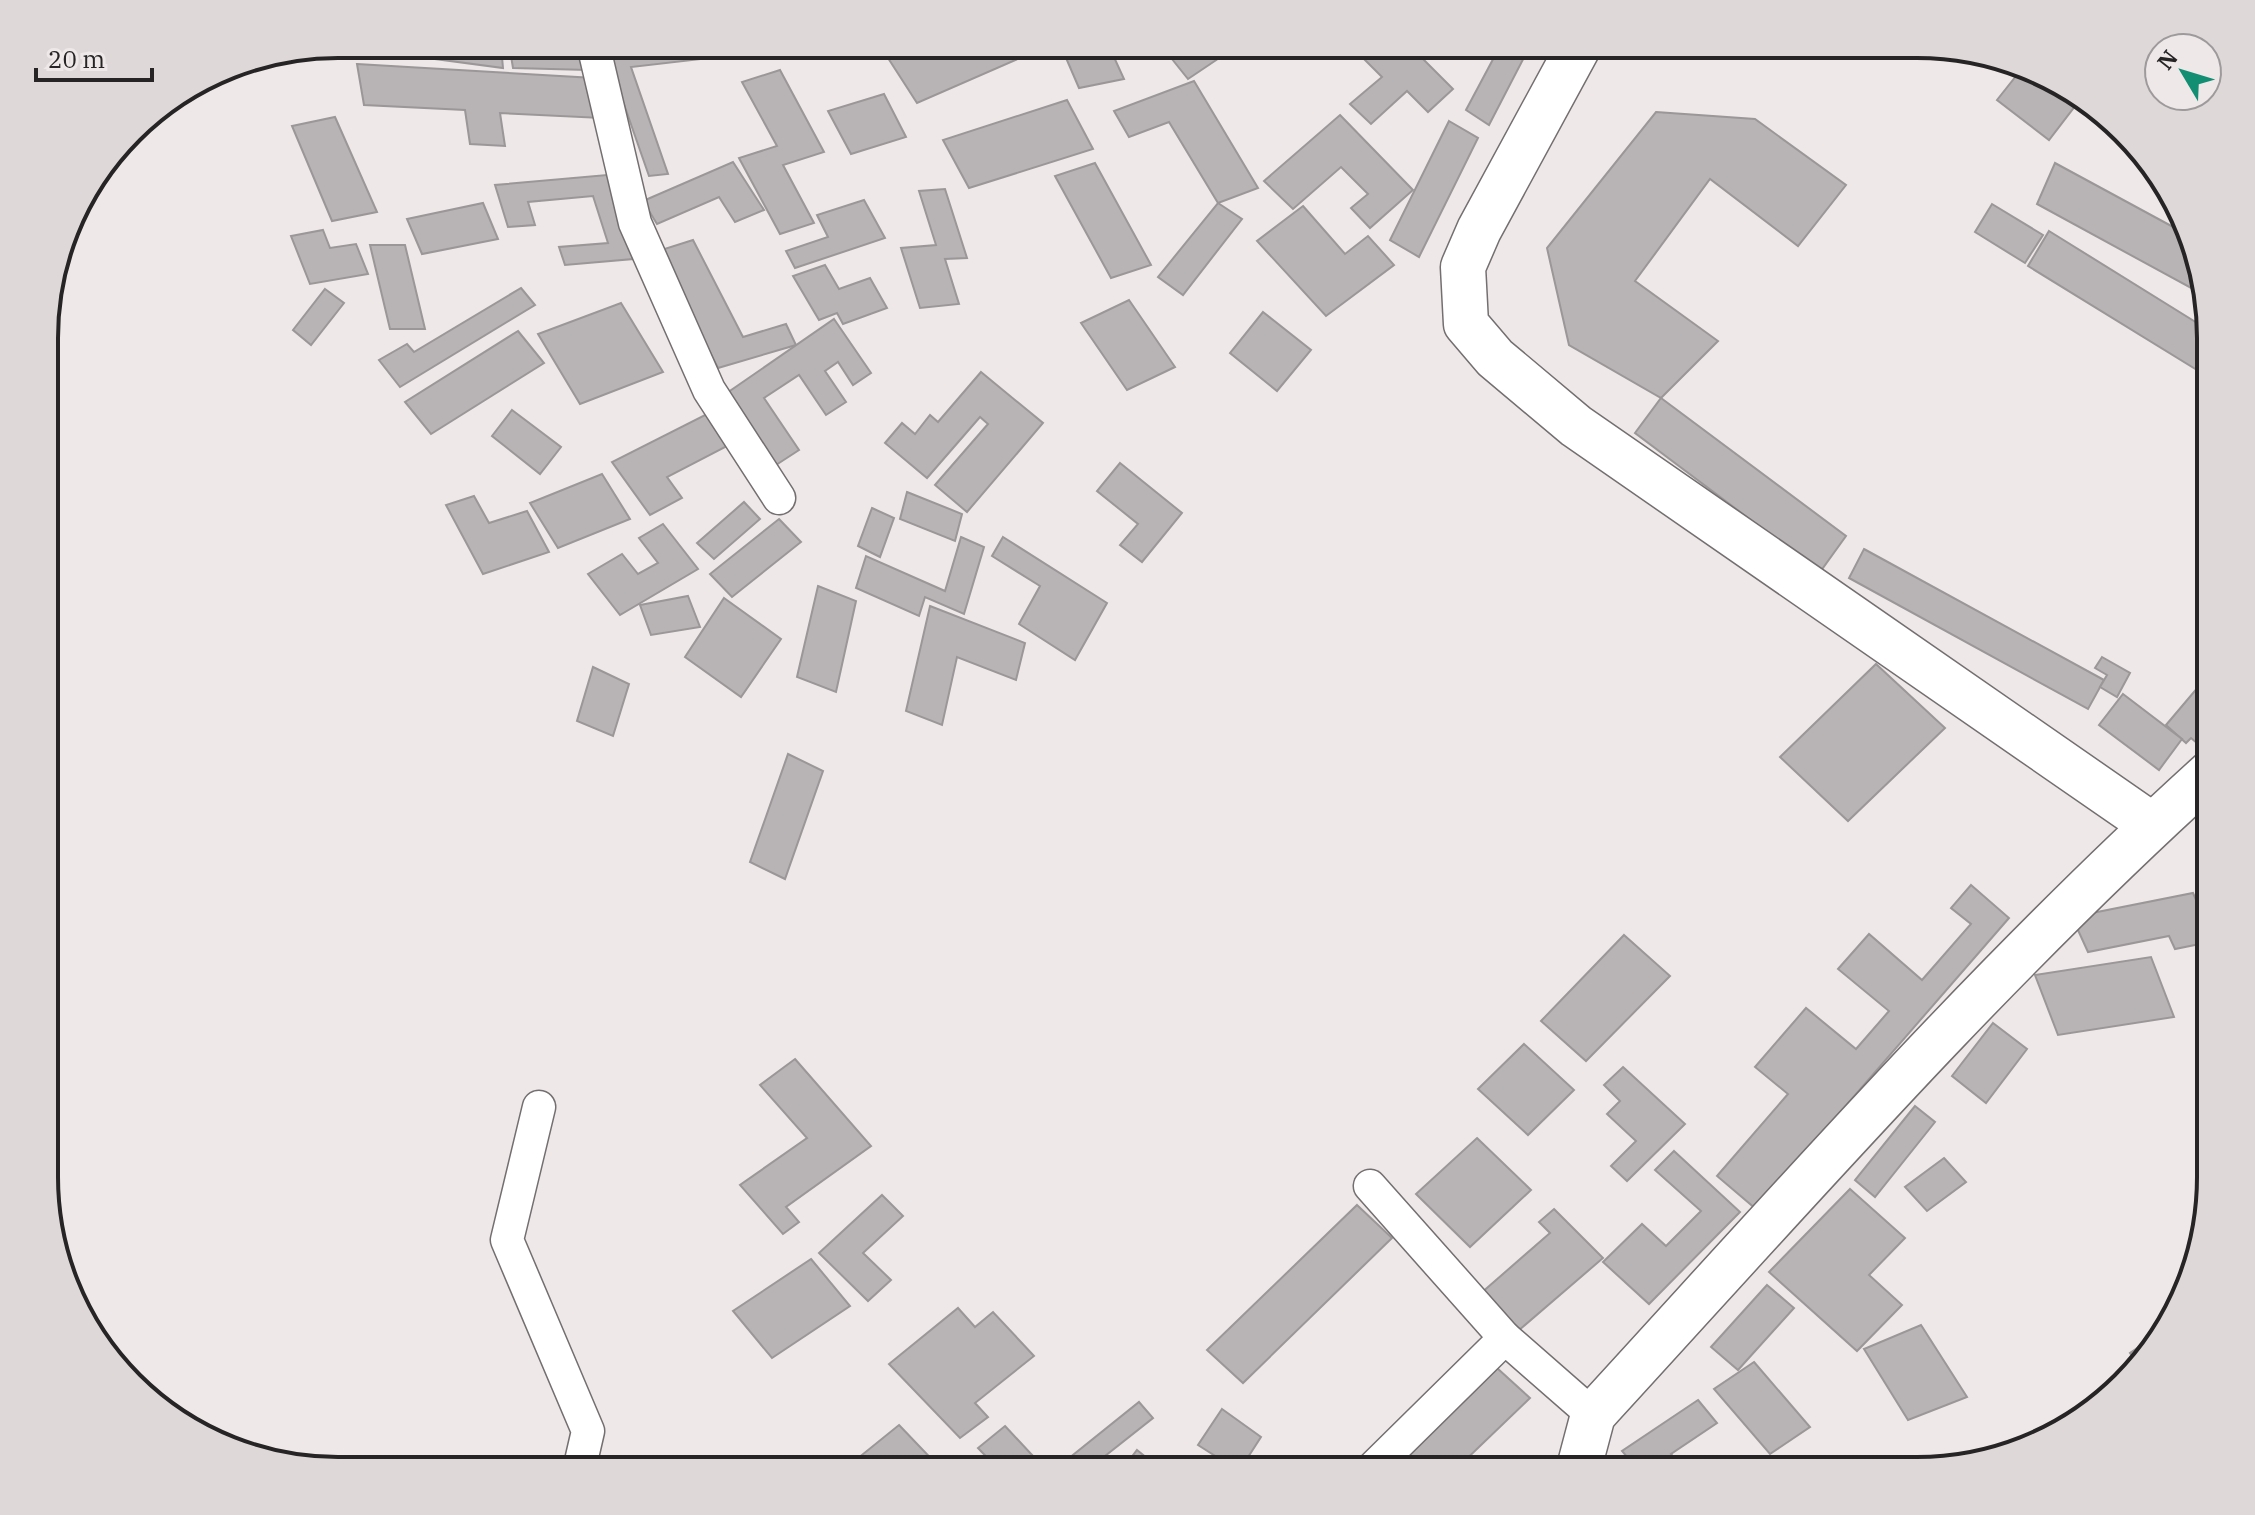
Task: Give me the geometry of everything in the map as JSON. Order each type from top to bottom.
[{"type":"street","points":[[596,58],[635,223],[709,390],[779,498]]},
{"type":"street","points":[[1572,58],[1479,230],[1463,267],[1466,324],[1495,358],[1576,426],[2152,825]]},
{"type":"street","points":[[1583,1456],[1593,1415],[1965,1010],[2196,786]]},
{"type":"street","points":[[539,1107],[507,1240],[588,1431],[582,1457]]},
{"type":"street","points":[[1370,1186],[1505,1338],[1593,1415]]},
{"type":"street","points":[[1385,1456],[1505,1338]]},
{"type":"building","points":[[428,58],[502,58],[503,68]]},
{"type":"building","points":[[511,58],[586,58],[588,70],[513,68]]},
{"type":"building","points":[[608,58],[710,58],[631,67],[668,174],[649,176]]},
{"type":"building","points":[[888,58],[1020,58],[917,103]]},
{"type":"building","points":[[1066,58],[1114,58],[1124,79],[1079,88]]},
{"type":"building","points":[[1171,58],[1219,58],[1188,79]]},
{"type":"building","points":[[1363,58],[1422,58],[1453,89],[1428,112],[1407,91],[1371,124],[1350,104],[1382,77]]},
{"type":"building","points":[[1494,58],[1524,58],[1489,125],[1466,110]]},
{"type":"building","points":[[357,64],[594,78],[601,118],[500,113],[505,146],[470,144],[465,110],[364,105]]},
{"type":"building","points":[[780,70],[824,152],[783,165],[814,223],[780,234],[739,158],[777,146],[742,82]]},
{"type":"building","points":[[2016,77],[2075,106],[2049,140],[1997,100]]},
{"type":"building","points":[[1194,81],[1258,188],[1218,203],[1169,122],[1129,137],[1114,111]]},
{"type":"building","points":[[884,94],[906,137],[851,154],[828,111]]},
{"type":"building","points":[[1067,100],[1093,149],[969,188],[943,140]]},
{"type":"building","points":[[1656,112],[1755,119],[1846,185],[1798,246],[1710,179],[1635,281],[1718,341],[1661,398],[1569,345],[1547,248]]},
{"type":"building","points":[[1340,115],[1413,190],[1370,228],[1351,208],[1368,194],[1341,167],[1293,209],[1264,181]]},
{"type":"building","points":[[335,117],[377,212],[332,221],[292,126]]},
{"type":"building","points":[[1449,121],[1478,138],[1419,257],[1390,240]]},
{"type":"building","points":[[733,162],[764,210],[735,222],[719,197],[657,224],[643,201]]},
{"type":"building","points":[[1095,163],[1151,265],[1111,278],[1055,176]]},
{"type":"building","points":[[2055,163],[2174,228],[2193,289],[2037,204]]},
{"type":"building","points":[[607,175],[633,259],[565,265],[559,247],[608,243],[593,196],[528,202],[535,225],[508,227],[495,185]]},
{"type":"building","points":[[945,189],[967,258],[945,259],[959,304],[920,308],[901,248],[936,245],[919,191]]},
{"type":"building","points":[[864,200],[885,238],[795,268],[786,251],[828,237],[817,215]]},
{"type":"building","points":[[483,203],[498,239],[422,254],[407,219]]},
{"type":"building","points":[[1218,203],[1242,219],[1183,295],[1158,277]]},
{"type":"building","points":[[1992,204],[2043,235],[2025,263],[1975,232]]},
{"type":"building","points":[[1303,206],[1345,254],[1368,236],[1394,265],[1326,316],[1257,241]]},
{"type":"building","points":[[323,230],[330,248],[356,244],[368,274],[310,284],[291,236]]},
{"type":"building","points":[[2049,231],[2196,322],[2196,369],[2028,266]]},
{"type":"building","points":[[693,240],[743,337],[786,324],[796,345],[718,368],[658,251]]},
{"type":"building","points":[[370,245],[405,245],[425,329],[390,329]]},
{"type":"building","points":[[825,265],[839,289],[870,278],[887,308],[843,324],[837,313],[819,320],[793,276]]},
{"type":"building","points":[[521,288],[535,305],[400,387],[379,360],[407,344],[414,352]]},
{"type":"building","points":[[325,289],[344,303],[311,345],[293,330]]},
{"type":"building","points":[[1129,300],[1175,367],[1127,390],[1081,323]]},
{"type":"building","points":[[621,303],[663,372],[580,404],[538,334]]},
{"type":"building","points":[[1263,312],[1311,350],[1277,391],[1230,353]]},
{"type":"building","points":[[834,319],[871,373],[853,385],[838,362],[825,371],[846,402],[826,415],[799,375],[764,398],[799,450],[773,467],[724,395]]},
{"type":"building","points":[[518,331],[544,363],[431,434],[405,402]]},
{"type":"building","points":[[981,372],[1043,423],[967,512],[935,485],[988,424],[980,417],[927,478],[885,443],[902,423],[915,434],[930,415],[938,422]]},
{"type":"building","points":[[1661,398],[1846,536],[1820,572],[1635,433]]},
{"type":"building","points":[[512,410],[561,447],[540,474],[492,436]]},
{"type":"building","points":[[711,412],[733,443],[667,477],[682,498],[650,515],[612,462]]},
{"type":"building","points":[[1120,463],[1182,513],[1142,562],[1120,545],[1138,524],[1097,491]]},
{"type":"building","points":[[602,474],[630,519],[558,548],[530,503]]},
{"type":"building","points":[[907,492],[962,514],[955,541],[900,519]]},
{"type":"building","points":[[474,496],[489,523],[527,511],[549,552],[483,574],[446,505]]},
{"type":"building","points":[[744,502],[760,519],[714,559],[697,543]]},
{"type":"building","points":[[872,508],[894,518],[880,557],[858,546]]},
{"type":"building","points":[[779,519],[801,542],[732,597],[710,574]]},
{"type":"building","points":[[663,524],[698,569],[620,615],[588,574],[622,554],[638,574],[658,563],[639,538]]},
{"type":"building","points":[[961,537],[984,547],[964,614],[925,597],[919,616],[856,588],[866,556],[945,591]]},
{"type":"building","points":[[1003,537],[1107,603],[1075,660],[1019,624],[1040,586],[992,556]]},
{"type":"building","points":[[1864,549],[2104,680],[2088,709],[1849,578]]},
{"type":"building","points":[[818,586],[856,601],[836,692],[797,677]]},
{"type":"building","points":[[688,596],[700,627],[651,635],[640,605]]},
{"type":"building","points":[[724,598],[781,639],[741,697],[685,657]]},
{"type":"building","points":[[930,606],[1025,643],[1016,680],[957,657],[942,725],[906,711]]},
{"type":"building","points":[[2102,657],[2130,673],[2117,697],[2100,687],[2107,675],[2095,668]]},
{"type":"building","points":[[1876,664],[1945,728],[1848,821],[1780,757]]},
{"type":"building","points":[[593,667],[629,684],[613,736],[577,721]]},
{"type":"building","points":[[2196,690],[2196,742],[2191,738],[2186,743],[2166,725]]},
{"type":"building","points":[[2123,694],[2182,739],[2159,770],[2099,725]]},
{"type":"building","points":[[788,754],[823,771],[785,879],[750,862]]},
{"type":"building","points":[[1971,885],[2009,918],[1756,1209],[1717,1176],[1788,1094],[1755,1067],[1806,1008],[1856,1049],[1889,1011],[1838,969],[1869,934],[1922,980],[1971,924],[1951,908]]},
{"type":"building","points":[[2193,893],[2196,900],[2196,945],[2175,949],[2169,936],[2088,952],[2072,917]]},
{"type":"building","points":[[1624,935],[1670,976],[1586,1061],[1541,1021]]},
{"type":"building","points":[[2151,957],[2174,1017],[2058,1035],[2035,975]]},
{"type":"building","points":[[1993,1023],[2027,1049],[1986,1103],[1952,1076]]},
{"type":"building","points":[[1524,1044],[1574,1090],[1528,1135],[1478,1089]]},
{"type":"building","points":[[795,1059],[871,1146],[786,1207],[799,1222],[783,1234],[740,1185],[807,1138],[760,1085]]},
{"type":"building","points":[[1623,1067],[1685,1124],[1627,1181],[1611,1166],[1636,1141],[1607,1114],[1620,1101],[1604,1085]]},
{"type":"building","points":[[1915,1106],[1935,1122],[1875,1197],[1855,1180]]},
{"type":"building","points":[[1477,1138],[1531,1190],[1470,1247],[1416,1194]]},
{"type":"building","points":[[1674,1151],[1740,1212],[1649,1304],[1603,1262],[1642,1224],[1666,1246],[1701,1211],[1655,1170]]},
{"type":"building","points":[[1944,1158],[1966,1182],[1927,1211],[1905,1187]]},
{"type":"building","points":[[1850,1189],[1905,1238],[1869,1275],[1902,1305],[1857,1351],[1769,1272]]},
{"type":"building","points":[[882,1195],[903,1216],[863,1253],[891,1280],[868,1301],[819,1253]]},
{"type":"building","points":[[1357,1205],[1392,1238],[1243,1383],[1207,1350]]},
{"type":"building","points":[[1554,1209],[1603,1258],[1518,1331],[1480,1294],[1550,1233],[1539,1222]]},
{"type":"building","points":[[811,1259],[850,1306],[772,1358],[733,1311]]},
{"type":"building","points":[[1767,1285],[1794,1308],[1738,1370],[1711,1347]]},
{"type":"building","points":[[958,1308],[975,1327],[993,1312],[1034,1356],[975,1403],[988,1417],[960,1438],[889,1364]]},
{"type":"building","points":[[1921,1325],[1967,1397],[1908,1420],[1864,1349]]},
{"type":"building","points":[[1754,1362],[1810,1427],[1770,1454],[1714,1389]]},
{"type":"building","points":[[1497,1368],[1530,1398],[1469,1456],[1406,1456]]},
{"type":"building","points":[[1698,1400],[1717,1423],[1671,1454],[1673,1456],[1626,1456],[1622,1451]]},
{"type":"building","points":[[1139,1402],[1153,1418],[1104,1457],[1071,1457]]},
{"type":"building","points":[[1222,1409],[1261,1437],[1248,1456],[1216,1456],[1198,1445]]},
{"type":"building","points":[[899,1425],[929,1457],[860,1457]]},
{"type":"building","points":[[1005,1426],[1034,1457],[986,1457],[978,1448]]},
{"type":"building","points":[[1137,1450],[1145,1456],[1132,1457]]}]
